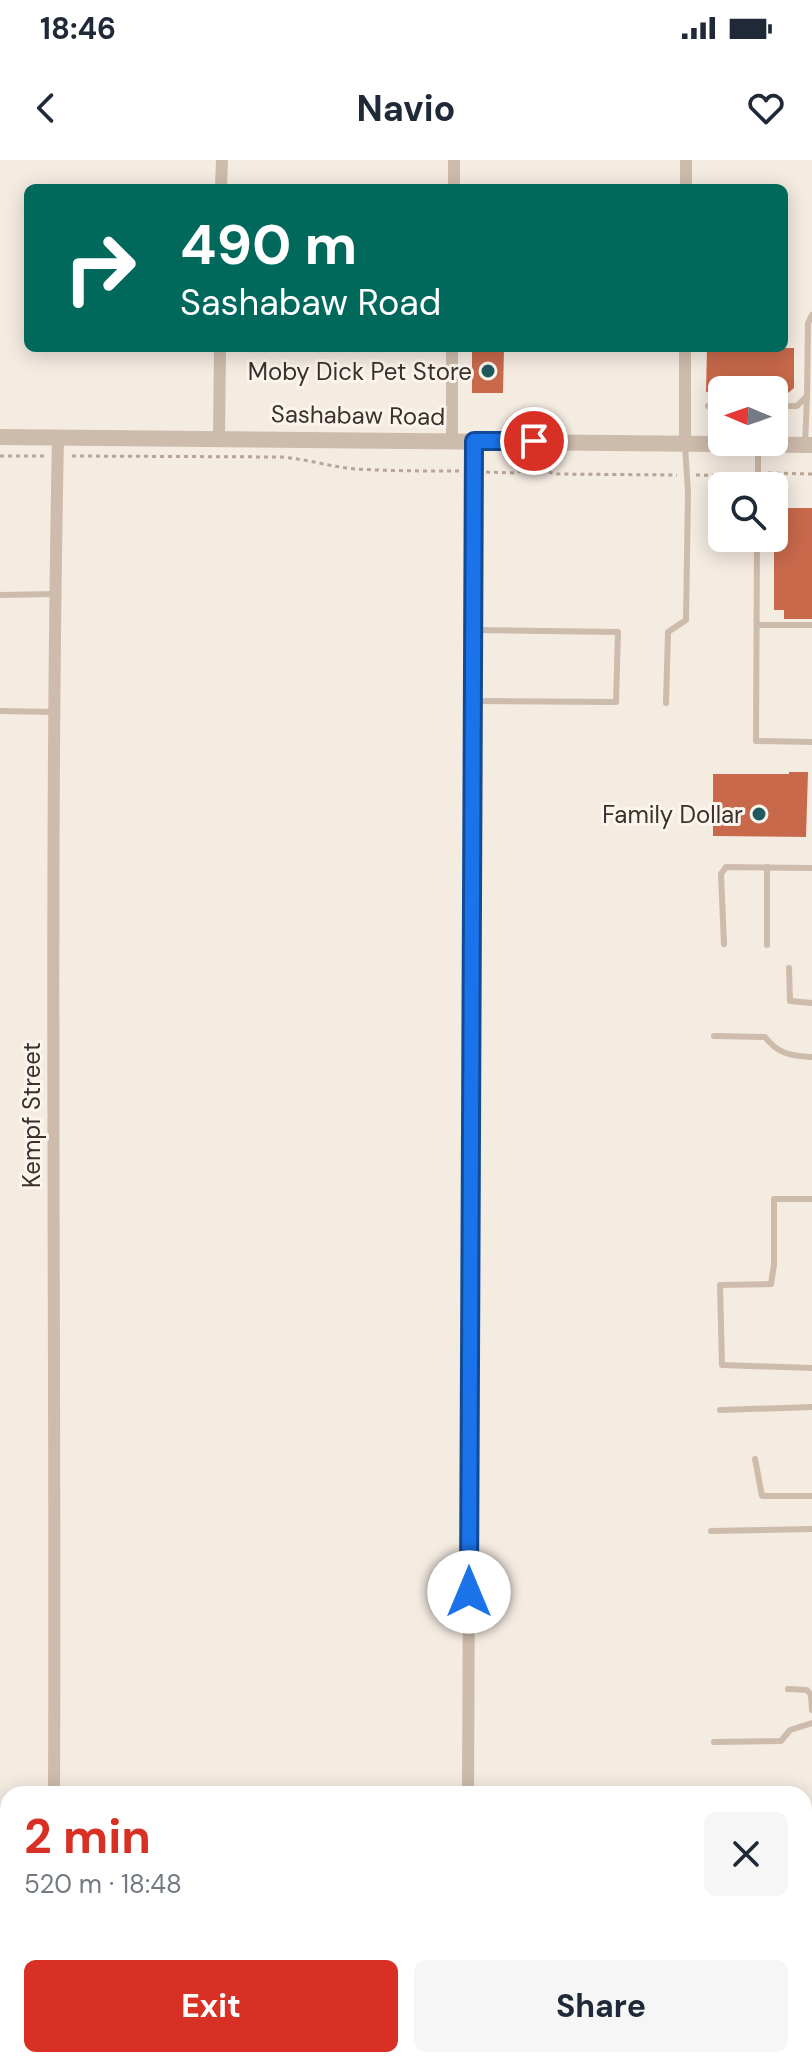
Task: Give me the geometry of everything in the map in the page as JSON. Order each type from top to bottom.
[{"type":"street","points":[[221,184],[222,160]]},
{"type":"street","points":[[454,160],[454,184]]},
{"type":"street","points":[[686,160],[686,184]]},
{"type":"street","points":[[219,438],[220,352]]},
{"type":"street","points":[[452,352],[452,440]]},
{"type":"street","points":[[685,352],[685,443]]},
{"type":"street","name":"Sashabaw Road","points":[[0,437],[708,443]]},
{"type":"street","name":"Kempf Street","points":[[54,1786],[53,1182],[58,437]]},
{"type":"street","points":[[468,1786],[474,441]]},
{"type":"street","name":"Sashabaw Road","points":[[788,445],[809,445]]},
{"type":"lane","points":[[809,445],[808,323],[812,315]]},
{"type":"lane","points":[[788,406],[797,406],[807,396]]},
{"type":"lane","points":[[666,703],[668,632],[686,620],[685,443]]},
{"type":"lane","points":[[757,552],[756,741],[812,742]]},
{"type":"lane","points":[[0,595],[56,594]]},
{"type":"lane","points":[[757,625],[812,625]]},
{"type":"lane","points":[[473,630],[618,632],[616,702],[473,701]]},
{"type":"lane","points":[[0,711],[55,712]]},
{"type":"lane","points":[[724,944],[721,874],[726,867],[812,868]]},
{"type":"lane","points":[[767,867],[767,945]]},
{"type":"lane","points":[[789,968],[790,1001],[812,1003]]},
{"type":"lane","points":[[714,1036],[765,1037],[777,1051],[790,1056],[812,1057]]},
{"type":"lane","points":[[812,1199],[774,1199],[771,1284],[720,1285],[722,1365],[812,1368]]},
{"type":"lane","points":[[720,1410],[812,1407]]},
{"type":"lane","points":[[755,1459],[762,1496],[812,1496]]},
{"type":"lane","points":[[711,1531],[812,1529]]},
{"type":"lane","points":[[788,1689],[807,1690],[811,1695],[812,1710]]},
{"type":"lane","points":[[714,1742],[781,1741],[790,1730],[812,1723]]},
{"type":"path","points":[[0,456],[281,457],[357,469],[514,473],[538,468],[555,474],[708,475]]},
{"type":"path","points":[[788,473],[812,474]]},
{"type":"building","points":[[788,348],[794,348],[794,388],[788,393],[788,376],[708,376],[708,392],[707,352],[788,352]]},
{"type":"building","name":"Moby Dick Pet Store","points":[[472,352],[504,352],[503,393],[472,393]]},
{"type":"building","points":[[788,508],[812,508],[812,619],[784,619],[784,610],[774,610],[774,552],[788,552]]},
{"type":"building","name":"Family Dollar","points":[[808,772],[806,837],[713,836],[713,774]]},
{"type":"place","name":"Moby Dick Pet Store","points":[[488,371]]},
{"type":"place","name":"Family Dollar","points":[[759,814]]},
{"type":"route","points":[[469,1592],[474,441],[534,441]]}]
